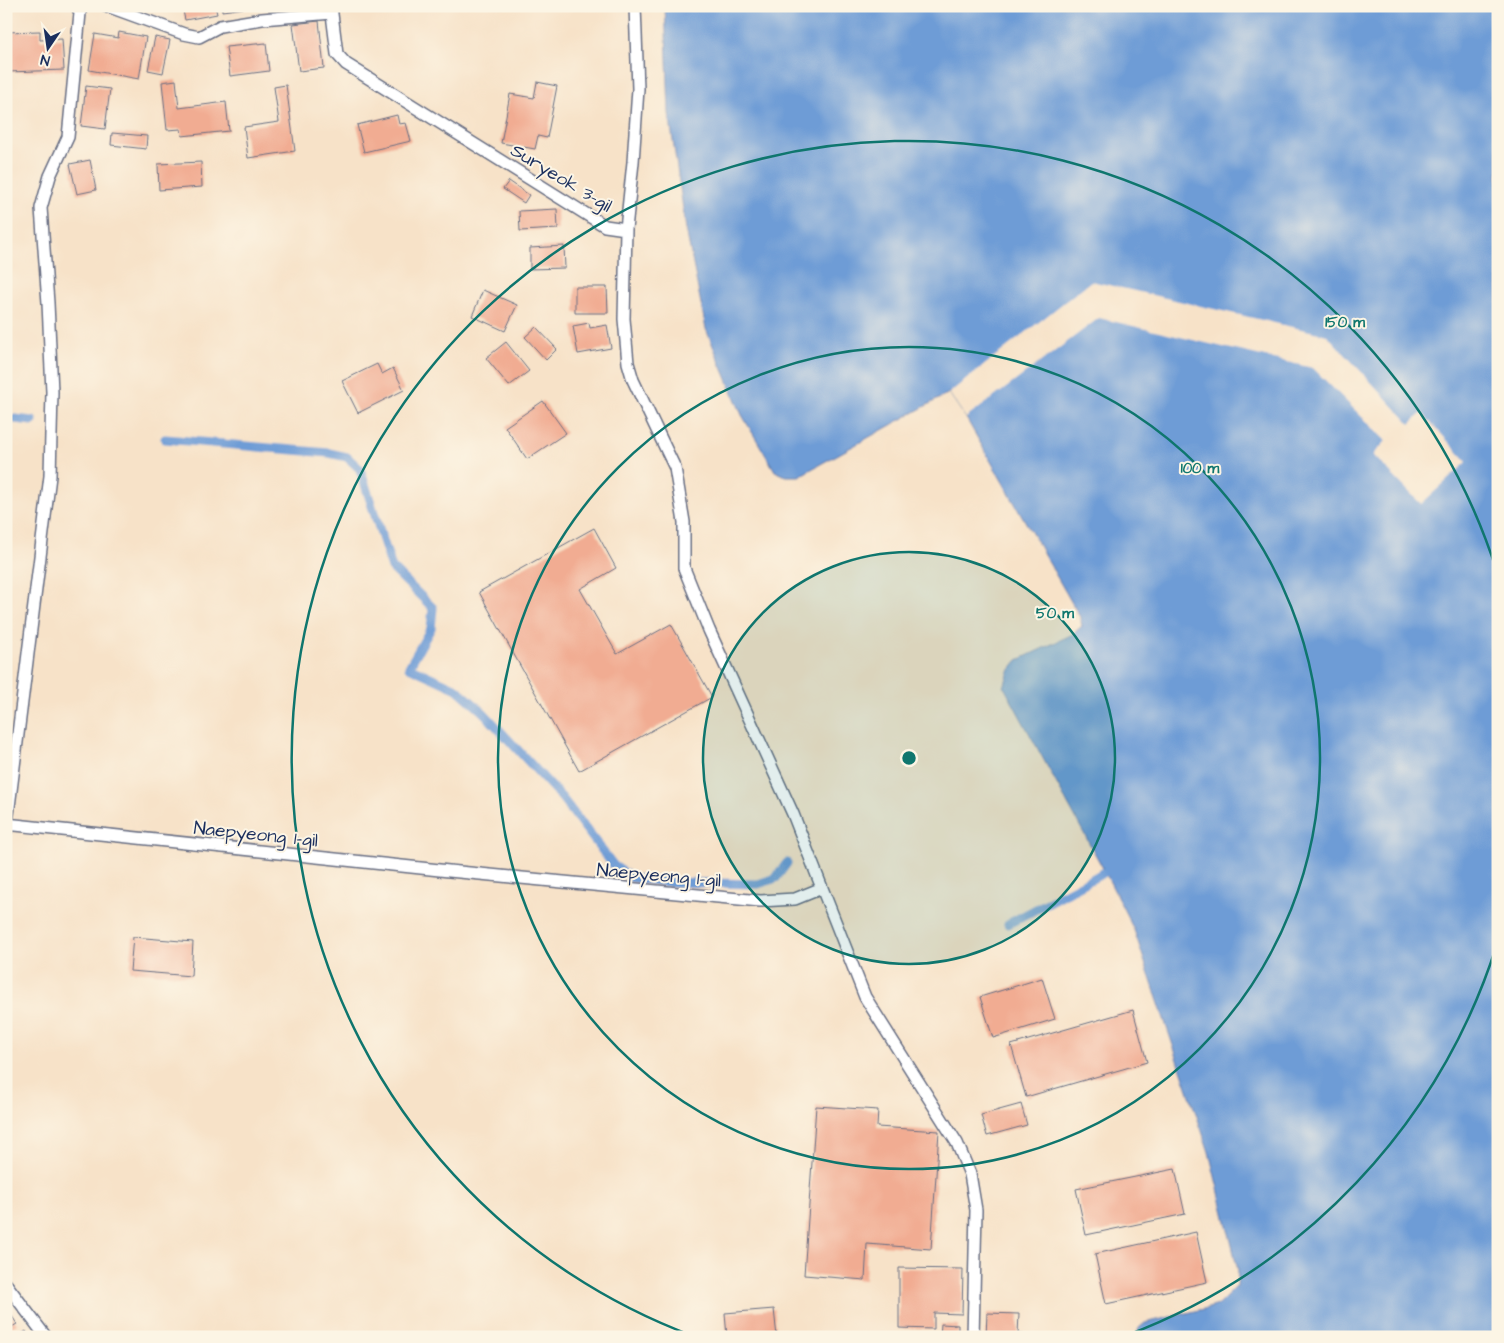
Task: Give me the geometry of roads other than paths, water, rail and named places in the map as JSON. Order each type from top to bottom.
[{"type":"lane","points":[[6,830],[50,476],[52,392],[41,208],[50,176],[68,137],[80,13],[78,6]]},
{"type":"lane","points":[[107,6],[184,34],[199,37],[220,26],[332,10]]},
{"type":"lane","name":"Suryeok 3-gil","points":[[332,10],[337,54],[346,64],[605,226],[626,229],[638,89],[635,6]]},
{"type":"lane","points":[[626,229],[624,319],[628,363],[633,380],[675,468],[684,522],[684,568],[793,814],[865,997],[957,1143],[970,1174],[976,1210],[973,1337]]},
{"type":"lane","name":"Naepyeong 1-gil","points":[[7,824],[449,871],[760,901],[794,899],[822,888]]},
{"type":"lane","points":[[6,1284],[46,1337]]},
{"type":"water","points":[[665,6],[1498,6],[1498,1337],[1136,1337],[1139,1328],[1145,1323],[1218,1305],[1237,1286],[1238,1270],[1209,1152],[1134,930],[1105,872],[1004,687],[1009,671],[1018,660],[1073,634],[1082,626],[1080,617],[966,418],[949,393],[799,476],[786,476],[775,471],[742,415],[706,329],[686,229],[669,113]]},
{"type":"waterway","points":[[6,418],[33,421]]},
{"type":"waterway","points":[[165,439],[329,453],[347,457],[360,469],[392,568],[433,608],[431,628],[409,667],[457,689],[483,712],[562,798],[614,866],[632,878],[665,882],[758,884],[776,878],[787,863]]},
{"type":"waterway","points":[[1008,924],[1105,872]]}]
